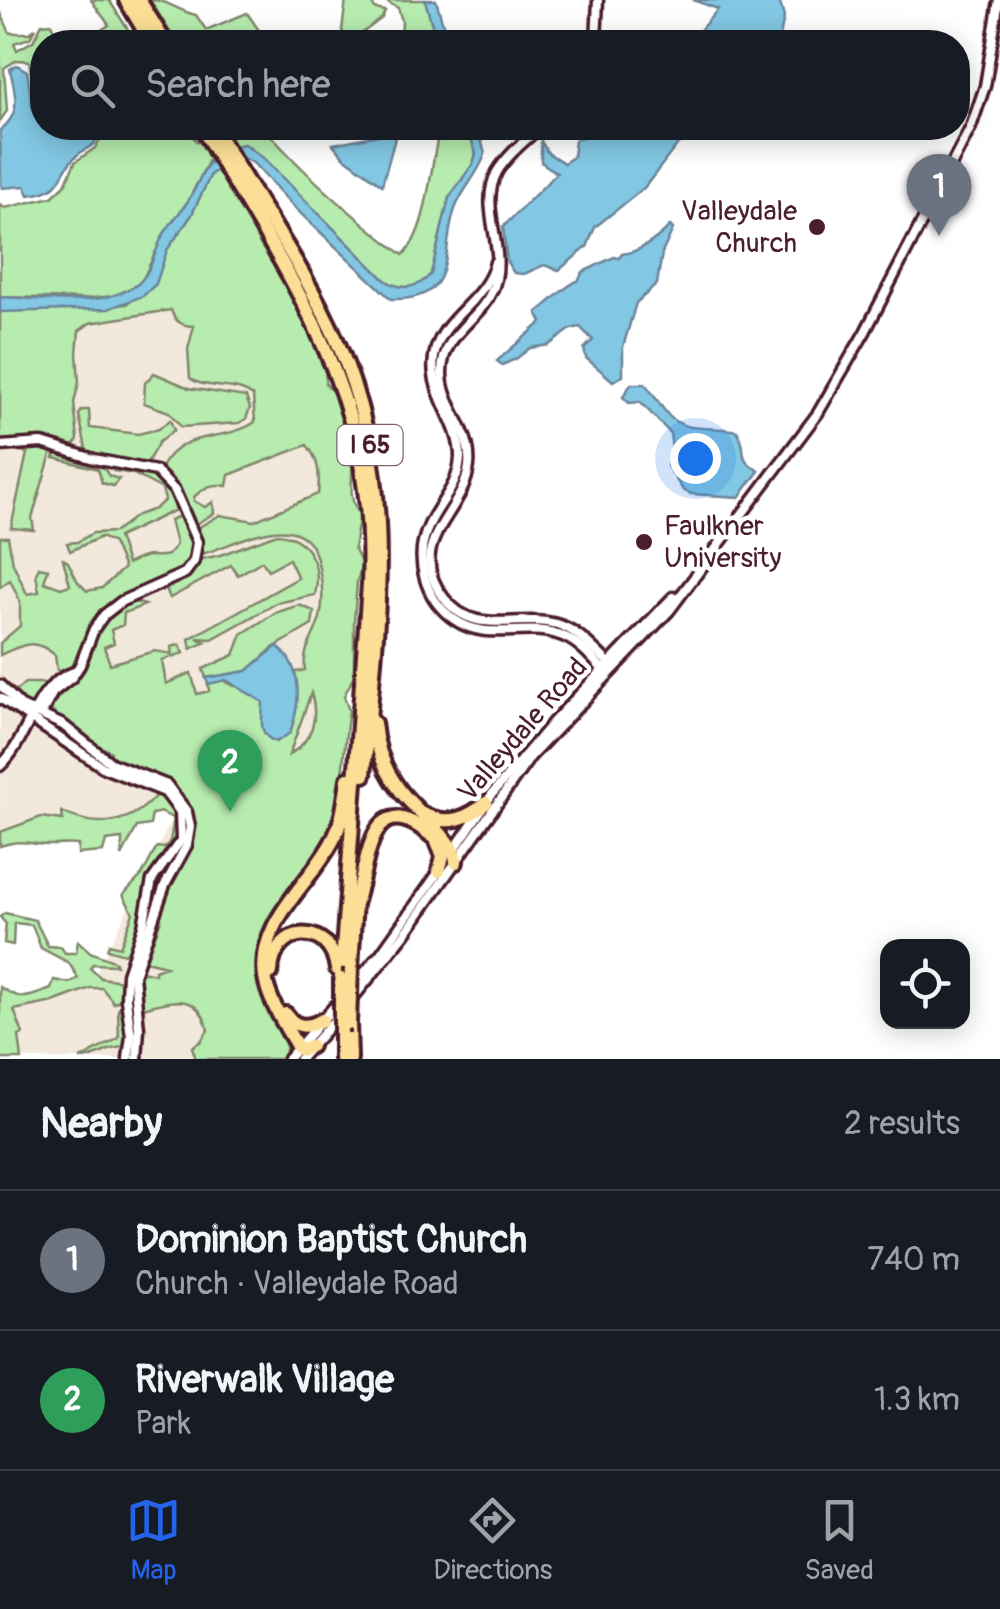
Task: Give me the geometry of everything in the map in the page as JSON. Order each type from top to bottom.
[{"type":"highway","points":[[126,0],[145,30]]},
{"type":"highway","points":[[139,0],[158,30]]},
{"type":"highway","name":"I 65","points":[[216,140],[334,335],[354,386],[370,447],[381,542],[355,904],[343,976],[345,1028],[340,1059]]},
{"type":"highway","name":"I 65","points":[[263,220],[327,348],[346,399],[359,447],[370,540],[340,1006],[350,1059]]},
{"type":"highway","points":[[371,696],[381,756],[400,791],[456,854]]},
{"type":"highway","points":[[299,1050],[266,982],[265,948],[274,924],[337,832],[359,718]]},
{"type":"highway","points":[[419,812],[434,819],[454,820],[473,814],[486,803]]},
{"type":"highway","points":[[355,904],[368,846],[379,827],[393,819],[408,819],[456,854]]},
{"type":"highway","points":[[436,839],[443,856],[439,870]]},
{"type":"highway","points":[[299,1050],[271,976],[273,957],[282,942],[302,934],[321,939],[334,954],[343,976]]},
{"type":"highway","points":[[288,1018],[304,1026],[322,1020]]},
{"type":"street","points":[[597,30],[598,0]]},
{"type":"street","name":"Valleydale Road","points":[[970,129],[985,86],[999,0]]},
{"type":"street","points":[[527,140],[503,164],[494,180],[490,198],[498,273],[492,292],[452,338],[443,362],[444,388],[465,434],[469,466],[463,488],[435,532],[430,550],[432,575],[443,597],[481,627],[539,621],[561,626],[583,638],[609,670]]},
{"type":"street","name":"Valleydale Road","points":[[299,1050],[381,953],[439,870],[456,854],[486,803],[554,722],[669,611],[800,437],[845,368],[964,140]]},
{"type":"street","points":[[0,446],[48,444],[94,459],[156,470],[171,484],[195,534],[197,550],[181,576],[109,610],[96,625],[82,661],[0,766]]},
{"type":"street","name":"Valleydale Road","points":[[299,1050],[379,968],[456,854],[531,756],[609,670]]},
{"type":"street","points":[[0,684],[17,703],[104,768],[166,792],[182,818],[179,844],[152,880],[143,926],[127,974],[132,1036],[128,1059]]},
{"type":"street","points":[[0,698],[62,725],[116,766],[164,783],[176,794],[188,816],[187,845],[163,889],[134,975],[140,1037],[136,1059]]},
{"type":"shaded area","points":[[178,298],[312,412],[339,653],[225,1059],[12,1059],[11,1010],[91,984],[173,817],[156,814],[93,845],[56,831],[0,843],[0,331]]},
{"type":"green space","points":[[91,0],[109,0],[128,30],[100,30],[109,25]]},
{"type":"green space","points":[[150,0],[196,15],[206,30],[169,30]]},
{"type":"green space","points":[[346,0],[383,0],[371,2],[375,9],[385,11],[366,30],[342,30]]},
{"type":"green space","points":[[383,0],[425,0],[434,30],[402,30],[398,8]]},
{"type":"green space","points":[[0,11],[10,33],[30,33],[30,38],[14,43],[17,50],[30,43],[30,68],[29,61],[17,60],[4,68],[7,111],[0,121]]},
{"type":"green space","points":[[247,13],[259,30],[206,30]]},
{"type":"green space","points":[[51,23],[54,30],[39,30],[42,24]]},
{"type":"green space","points":[[99,140],[195,140],[203,143],[209,160],[188,201],[164,234],[142,281],[132,288],[113,296],[84,299],[0,297],[0,205],[5,208],[52,197],[65,185],[75,162]]},
{"type":"green space","points":[[231,140],[275,140],[330,195],[403,255],[418,230],[438,140],[472,140],[476,154],[449,198],[431,274],[421,283],[403,287],[385,280],[263,158],[244,144],[234,146]]},
{"type":"green space","points":[[219,167],[320,351],[325,383],[344,418],[352,459],[352,495],[360,514],[354,548],[362,564],[354,622],[354,676],[344,696],[349,711],[338,804],[329,834],[270,917],[257,954],[260,984],[286,1040],[281,1059],[196,1059],[192,1047],[208,1030],[198,1009],[182,1001],[139,1009],[138,970],[155,974],[155,970],[166,966],[145,961],[172,876],[195,836],[189,804],[173,785],[157,775],[109,758],[111,752],[92,743],[52,712],[52,706],[84,671],[110,612],[131,602],[145,605],[124,613],[123,625],[111,630],[114,643],[104,647],[110,664],[155,651],[172,654],[171,647],[179,645],[184,653],[162,660],[166,684],[191,673],[197,694],[209,691],[208,684],[223,680],[234,686],[305,670],[305,655],[322,605],[318,563],[311,544],[299,534],[268,532],[199,555],[196,529],[220,515],[254,521],[318,494],[319,474],[314,456],[307,445],[229,475],[227,486],[205,488],[194,501],[205,507],[213,502],[214,513],[194,525],[174,482],[160,469],[169,456],[192,441],[230,433],[255,422],[253,396],[190,378],[188,349],[194,326],[180,322],[171,310],[90,323],[79,331],[79,382],[74,403],[78,440],[72,447],[36,437],[0,442],[0,312],[127,304],[191,216],[211,174]],"holes":[[[311,693],[312,728],[289,755]]]},
{"type":"green space","points":[[154,373],[189,388],[246,397],[250,408],[246,419],[239,423],[181,427],[169,412],[144,403],[145,383]]},
{"type":"green space","points":[[82,410],[89,410],[90,428],[138,434],[158,429],[170,420],[174,430],[159,442],[147,463],[110,460],[87,453],[79,415]]},
{"type":"green space","points":[[0,447],[53,447],[32,518],[34,530],[11,528],[27,453],[16,449],[1,451]]},
{"type":"green space","points":[[58,450],[104,468],[109,476],[119,479],[113,486],[102,483],[98,469],[54,458]]},
{"type":"green space","points":[[113,466],[154,474],[168,486],[178,509],[118,537],[127,564],[171,552],[176,544],[170,520],[182,515],[195,544],[190,561],[170,577],[107,607],[65,673],[57,670],[55,655],[33,644],[0,655],[0,643],[20,626],[20,601],[10,580],[0,587],[0,537],[8,537],[13,563],[27,594],[39,592],[39,567],[48,569],[44,582],[61,588],[70,585],[63,559],[87,591],[102,588],[124,568],[113,543],[101,537],[70,551],[67,543],[93,533],[115,532],[165,500],[162,489],[134,474],[113,471]]},
{"type":"green space","points":[[277,534],[297,540],[311,555],[317,574],[315,595],[277,603],[212,639],[197,638],[206,642],[191,649],[189,639],[298,578],[289,559],[268,570],[262,561],[238,575],[231,565],[170,598],[166,589],[198,560]]},
{"type":"green space","points":[[299,605],[314,611],[312,625],[273,648],[247,671],[206,678],[203,669],[234,655],[242,634],[275,613]]},
{"type":"green space","points":[[25,683],[46,683],[33,708],[7,689],[17,690]]},
{"type":"green space","points":[[158,793],[172,805],[180,833],[148,879],[143,914],[130,950],[124,954],[107,949],[109,944],[120,947],[133,913],[123,895],[142,875],[157,847],[165,848],[170,841],[174,819],[161,812],[152,814],[150,825],[137,827],[122,856],[122,839],[106,841],[103,852],[78,854],[78,845],[22,842],[0,846],[0,832],[41,817],[63,820],[62,812],[89,821],[114,821],[138,812]]},
{"type":"green space","points":[[5,913],[35,920],[48,946],[76,953],[78,941],[90,952],[116,962],[93,964],[90,968],[101,978],[123,981],[122,998],[114,1003],[102,988],[90,988],[53,1002],[14,1010],[23,1034],[19,1036],[22,1059],[0,1059],[0,987],[25,997],[51,989],[54,980],[69,983],[78,978],[69,963],[41,948],[32,925],[14,923],[13,945],[4,943],[6,924],[0,917]]},
{"type":"green space","points":[[123,1002],[129,1034],[127,1047],[80,1059],[119,1038],[118,1010]]},
{"type":"water","points":[[425,0],[436,0],[445,30],[434,30]]},
{"type":"water","points":[[693,0],[779,0],[784,17],[781,30],[700,30],[718,9]]},
{"type":"water","points":[[17,65],[27,71],[30,140],[96,140],[69,163],[55,186],[41,193],[29,195],[25,186],[2,188],[1,184],[0,130],[15,110],[10,69]]},
{"type":"water","points":[[394,140],[382,185],[344,157],[333,144]]},
{"type":"water","points":[[472,140],[481,140],[485,154],[455,209],[443,271],[428,292],[413,298],[391,299],[253,163],[239,156],[211,174],[191,216],[167,250],[156,284],[143,296],[108,309],[0,312],[0,297],[83,300],[115,295],[136,285],[208,164],[221,152],[244,144],[263,158],[385,280],[409,287],[431,274],[449,198],[476,154]]},
{"type":"water","points":[[575,140],[681,140],[644,188],[595,227],[587,247],[559,270],[544,265],[524,274],[514,273],[507,262],[503,227],[557,173],[541,162],[541,141],[548,153],[564,163],[573,157]]},
{"type":"water","points":[[670,226],[673,229],[662,253],[657,284],[636,303],[623,347],[623,376],[613,381],[586,358],[584,349],[593,340],[580,327],[549,345],[530,348],[502,365],[497,361],[542,322],[537,312],[578,281],[583,272],[641,248]]},
{"type":"water","points":[[631,384],[645,384],[676,422],[737,431],[744,457],[759,471],[739,497],[683,490],[667,466],[672,450],[670,433],[640,402],[629,403],[623,397]]},
{"type":"water","points":[[277,646],[292,664],[298,697],[290,733],[276,742],[263,730],[263,702],[226,680],[208,684],[206,678],[247,671]]},
{"type":"place","name":"Valleydale Church","points":[[817,227]]},
{"type":"place","name":"Dominion Baptist Church","points":[[939,236]]},
{"type":"place","name":"Faulkner University","points":[[644,542]]},
{"type":"place","name":"Riverwalk Village","points":[[230,812]]}]
